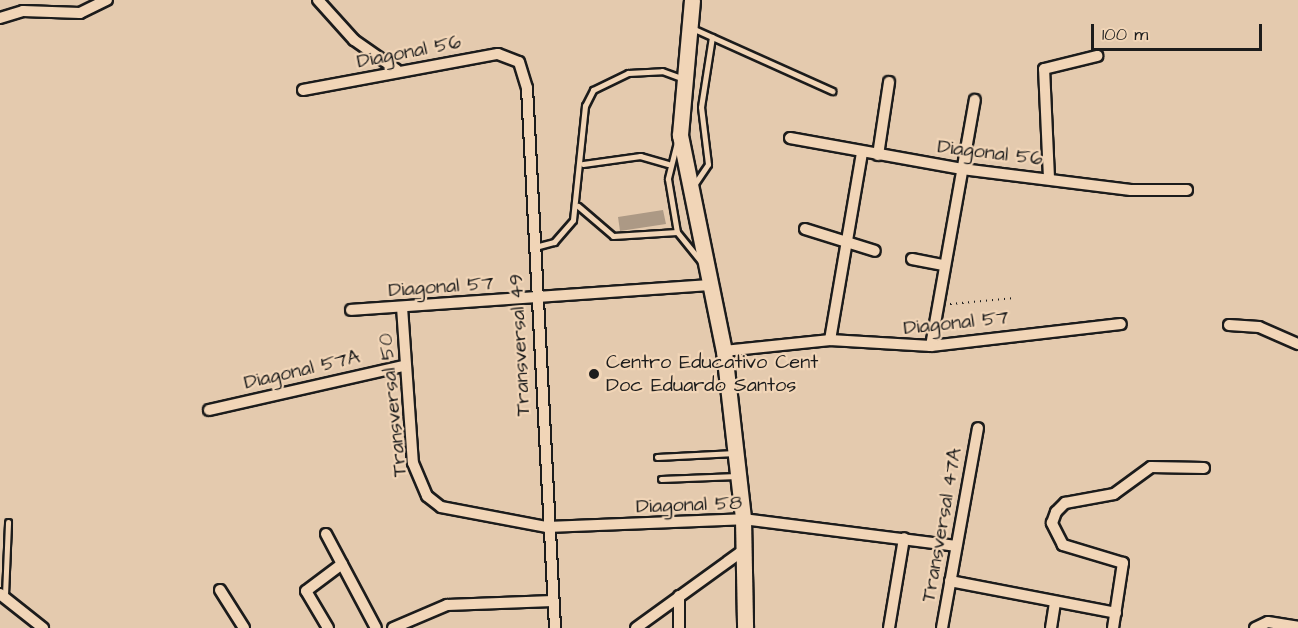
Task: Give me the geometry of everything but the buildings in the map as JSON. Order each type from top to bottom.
[{"type":"main road","points":[[692,0],[681,78],[680,135],[724,351],[743,519],[745,628]]},
{"type":"street","points":[[0,18],[23,11],[80,13],[107,0]]},
{"type":"street","points":[[318,0],[328,14],[397,70]]},
{"type":"street","points":[[328,14],[330,0]]},
{"type":"street","name":"Diagonal 56","points":[[303,90],[397,70],[498,54],[519,62]]},
{"type":"street","points":[[1049,178],[1043,73],[1052,63],[1096,57]]},
{"type":"street","name":"Transversal 49","points":[[519,62],[527,88],[535,298],[547,527],[555,628]]},
{"type":"street","points":[[878,155],[889,82]]},
{"type":"street","points":[[931,346],[943,265],[975,100]]},
{"type":"street","name":"Diagonal 56","points":[[790,138],[862,153],[962,169],[1131,190],[1187,190]]},
{"type":"street","points":[[830,340],[862,153]]},
{"type":"street","points":[[806,229],[875,251]]},
{"type":"street","points":[[912,259],[943,265]]},
{"type":"street","name":"Diagonal 57","points":[[351,310],[712,285]]},
{"type":"street","name":"Transversal 50","points":[[402,307],[402,366],[413,463],[427,496]]},
{"type":"street","name":"Diagonal 57","points":[[724,351],[830,340],[931,346],[1121,324]]},
{"type":"street","points":[[1229,325],[1259,327],[1298,344]]},
{"type":"street","name":"Diagonal 57A","points":[[209,410],[402,366]]},
{"type":"street","name":"Transversal 47A","points":[[942,628],[978,428]]},
{"type":"street","points":[[1113,628],[1126,569],[1119,559],[1063,545],[1052,524],[1056,512],[1065,503],[1114,495],[1151,467],[1204,468]]},
{"type":"street","name":"Diagonal 58","points":[[427,496],[463,513],[547,527],[743,519],[956,546]]},
{"type":"street","points":[[326,534],[376,628]]},
{"type":"street","points":[[890,628],[904,538]]},
{"type":"street","points":[[636,628],[745,549]]},
{"type":"street","points":[[328,628],[306,591],[342,564]]},
{"type":"street","points":[[950,580],[1116,613]]},
{"type":"street","points":[[220,590],[244,628]]},
{"type":"street","points":[[2,595],[43,628]]},
{"type":"street","points":[[679,596],[679,628]]},
{"type":"street","points":[[393,628],[447,605],[553,601]]},
{"type":"street","points":[[1051,628],[1055,602]]},
{"type":"street","points":[[1255,627],[1268,622],[1298,627]]},
{"type":"lane","points":[[688,26],[832,91]]},
{"type":"lane","points":[[690,188],[708,164],[701,107],[712,37]]},
{"type":"lane","points":[[533,247],[566,233],[578,206],[583,164],[585,106],[593,90],[628,73],[662,71],[681,78]]},
{"type":"lane","points":[[680,135],[668,164],[677,232],[688,253],[708,267]]},
{"type":"lane","points":[[583,164],[640,156],[668,164]]},
{"type":"lane","points":[[578,206],[613,236],[677,232]]},
{"type":"lane","points":[[657,457],[736,453]]},
{"type":"lane","points":[[661,479],[739,476]]},
{"type":"lane","points":[[2,595],[8,522]]},
{"type":"path","points":[[938,303],[1015,298]]},
{"type":"place","name":"Centro Educativo Cent Doc Eduardo Santos","points":[[594,374]]}]
